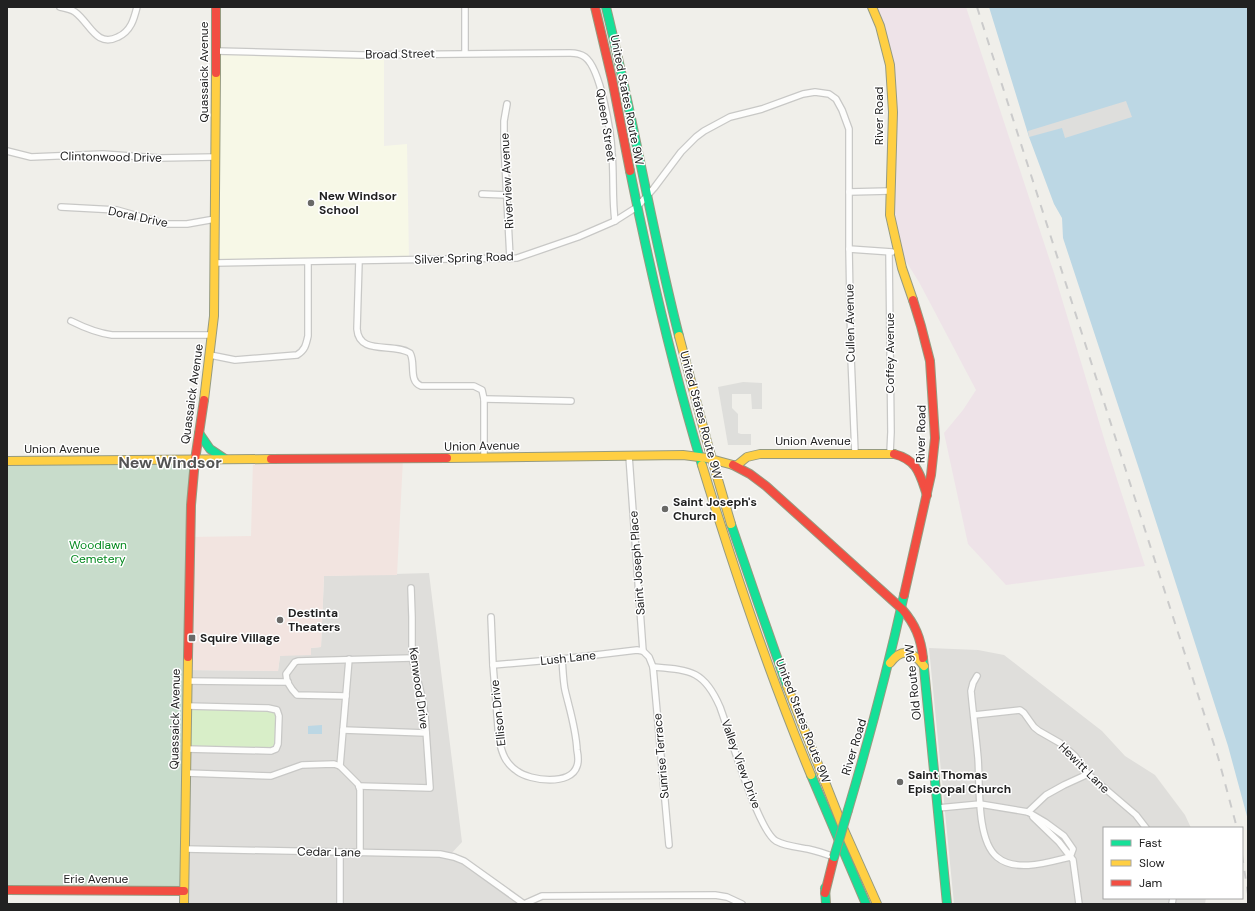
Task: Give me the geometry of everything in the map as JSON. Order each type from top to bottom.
[{"type":"main road","name":"Quassaick Avenue","points":[[184,904],[191,505],[195,460],[214,316],[216,7]]},
{"type":"main road","name":"United States Route 9W","points":[[595,7],[659,304],[699,456],[738,580],[777,690],[820,799],[866,904]]},
{"type":"main road","name":"United States Route 9W","points":[[606,7],[668,294],[712,459],[748,580],[786,686],[834,808],[877,904]]},
{"type":"main road","name":"River Road","points":[[826,888],[872,729],[889,664],[927,496],[934,462],[935,444],[932,374],[925,337],[902,268],[900,252],[890,214],[893,112],[890,65],[880,26],[872,7]]},
{"type":"main road","points":[[199,433],[208,448],[226,460]]},
{"type":"main road","name":"Union Avenue","points":[[7,461],[484,458],[683,455],[699,456],[736,466],[747,457],[760,454],[890,453],[905,456],[912,461],[916,467],[927,496]]},
{"type":"main road","name":"Old Route 9W","points":[[736,466],[750,474],[764,485],[901,608],[914,624],[920,635],[947,904]]},
{"type":"main road","points":[[889,664],[899,654],[908,652],[915,655],[924,666]]},
{"type":"main road","points":[[823,904],[826,888]]},
{"type":"main road","points":[[826,888],[826,904]]},
{"type":"main road","name":"Erie Avenue","points":[[7,890],[184,891]]},
{"type":"street","points":[[60,7],[75,12],[97,36],[105,40],[112,40],[125,33],[131,25],[137,7]]},
{"type":"street","points":[[465,7],[465,53]]},
{"type":"street","name":"Broad Street","points":[[216,51],[362,55],[576,53],[584,56]]},
{"type":"street","name":"Queen Street","points":[[584,56],[594,70],[600,86],[606,114],[612,151],[612,199],[615,221]]},
{"type":"street","name":"Silver Spring Road","points":[[214,263],[517,258],[578,237],[615,221],[637,207],[654,188],[680,152],[704,131],[730,117],[815,92],[829,94],[836,98],[846,120],[849,129],[849,192]]},
{"type":"street","name":"Riverview Avenue","points":[[507,104],[504,121],[504,143],[510,258]]},
{"type":"street","name":"Clintonwood Drive","points":[[7,151],[31,157],[103,154],[159,158],[215,157]]},
{"type":"street","points":[[849,192],[890,191]]},
{"type":"street","name":"Cullen Avenue","points":[[849,192],[851,357],[855,453]]},
{"type":"street","points":[[482,194],[507,195]]},
{"type":"street","name":"Doral Drive","points":[[60,207],[117,210],[166,224],[186,224],[215,219]]},
{"type":"street","points":[[849,249],[900,252]]},
{"type":"street","name":"Coffey Avenue","points":[[890,252],[890,453]]},
{"type":"street","points":[[359,261],[357,329],[360,340],[364,344],[371,346],[400,348],[410,353],[414,379],[418,385],[474,386],[482,390],[484,399],[484,458]]},
{"type":"street","points":[[210,355],[235,360],[297,355],[303,352],[308,336],[308,262]]},
{"type":"street","points":[[71,321],[89,330],[112,335],[212,335]]},
{"type":"street","points":[[484,399],[571,401]]},
{"type":"street","name":"Saint Joseph Place","points":[[629,456],[643,651],[649,657],[653,668]]},
{"type":"street","name":"Kenwood Drive","points":[[359,786],[430,788],[422,697],[412,658],[411,588]]},
{"type":"street","name":"Ellison Drive","points":[[491,617],[499,740],[504,758],[512,767],[524,775],[538,779],[561,779],[567,777],[573,773],[578,759],[576,733],[565,689],[562,660]]},
{"type":"street","name":"Lush Lane","points":[[493,665],[562,660],[637,650],[643,651]]},
{"type":"street","points":[[346,696],[297,694],[293,691],[288,682],[286,674],[298,661],[412,658]]},
{"type":"street","points":[[340,766],[349,659]]},
{"type":"street","name":"Sunrise Terrace","points":[[653,668],[669,845]]},
{"type":"street","name":"Valley View Drive","points":[[653,668],[680,669],[689,671],[699,676],[708,684],[720,707],[747,786],[769,836],[780,843],[810,849],[834,857]]},
{"type":"street","points":[[977,676],[972,684],[971,691],[978,757],[980,804],[984,833],[990,850],[997,858],[1008,863],[1025,865],[1050,862],[1070,857]]},
{"type":"street","points":[[187,681],[288,682]]},
{"type":"street","points":[[777,690],[786,686]]},
{"type":"street","points":[[186,749],[271,751],[276,749],[278,744],[279,716],[277,710],[268,708],[187,706]]},
{"type":"street","name":"Hewitt Lane","points":[[974,715],[1020,710],[1034,727],[1060,742],[1075,756],[1088,774],[1136,815],[1145,827]]},
{"type":"street","points":[[343,730],[426,733]]},
{"type":"street","points":[[186,773],[271,776],[302,765],[334,764],[340,766],[359,786],[360,853]]},
{"type":"street","points":[[1028,812],[1046,795],[1088,774]]},
{"type":"street","points":[[938,808],[980,804],[1028,812],[1059,842],[1072,860],[1076,876],[1079,904]]},
{"type":"street","name":"Cedar Lane","points":[[185,849],[440,854],[454,857],[471,865],[524,904]]},
{"type":"street","points":[[340,853],[340,904]]},
{"type":"street","points":[[524,904],[542,896],[680,895],[727,897],[742,904]]},
{"type":"shaded area","points":[[872,7],[966,7],[1055,276],[1106,445],[1145,566],[1006,585],[968,544],[944,433],[963,410],[976,390],[919,282],[900,252],[890,191],[890,65]]},
{"type":"shaded area","name":"New Windsor School","points":[[216,51],[384,54],[384,146],[407,144],[409,260],[214,263]]},
{"type":"shaded area","points":[[743,382],[762,383],[762,409],[752,409],[751,394],[732,394],[732,408],[738,414],[738,433],[751,434],[751,445],[728,445],[718,387]]},
{"type":"shaded area","points":[[253,459],[403,459],[397,575],[324,576],[321,647],[311,648],[311,655],[280,656],[278,671],[187,670],[190,537],[251,536]]},
{"type":"shaded area","points":[[429,573],[462,842],[449,856],[471,865],[524,904],[184,904],[187,670],[278,671],[280,656],[321,647],[324,576]]},
{"type":"shaded area","points":[[929,648],[978,650],[1004,655],[1102,731],[1125,756],[1155,775],[1185,815],[1191,827],[1103,827],[1103,899],[1206,899],[1205,904],[954,904]]},
{"type":"green space","name":"Woodlawn Cemetery","points":[[7,460],[195,460],[184,891],[7,890]]},
{"type":"green space","points":[[187,706],[277,710],[276,749],[186,749]]},
{"type":"water","points":[[989,7],[1248,7],[1248,820],[1228,746],[1063,238],[1062,218],[1054,204],[1029,137]]},
{"type":"water","points":[[322,725],[322,734],[308,734],[308,726]]},
{"type":"pier","points":[[1126,101],[1132,117],[1065,138],[1062,128],[1029,137],[1028,131]]},
{"type":"railway","points":[[977,7],[1218,757],[1237,827]]},
{"type":"railway","points":[[1243,862],[1248,894]]},
{"type":"traffic: fast","points":[[606,7],[679,336]]},
{"type":"traffic: fast","points":[[630,171],[663,319],[681,392],[702,465]]},
{"type":"traffic: fast","points":[[199,433],[210,449],[225,459]]},
{"type":"traffic: fast","points":[[731,524],[787,686]]},
{"type":"traffic: fast","points":[[848,810],[878,703],[904,595]]},
{"type":"traffic: fast","points":[[923,658],[947,904]]},
{"type":"traffic: fast","points":[[811,775],[866,904]]},
{"type":"traffic: fast","points":[[834,857],[848,810]]},
{"type":"traffic: fast","points":[[825,888],[826,904]]},
{"type":"traffic: slow","points":[[872,7],[880,26],[890,65],[893,112],[890,215],[902,268],[913,300]]},
{"type":"traffic: slow","points":[[204,400],[214,316],[216,73]]},
{"type":"traffic: slow","points":[[679,336],[709,449],[731,524]]},
{"type":"traffic: slow","points":[[736,466],[747,457],[760,454],[894,454]]},
{"type":"traffic: slow","points":[[447,458],[683,455],[707,458],[733,465]]},
{"type":"traffic: slow","points":[[7,461],[271,459]]},
{"type":"traffic: slow","points":[[702,465],[753,622],[811,775]]},
{"type":"traffic: slow","points":[[890,663],[899,655],[907,653],[916,657],[924,666]]},
{"type":"traffic: slow","points":[[184,904],[188,657]]},
{"type":"traffic: slow","points":[[787,686],[844,830],[877,904]]},
{"type":"traffic: jam","points":[[216,7],[216,73]]},
{"type":"traffic: jam","points":[[595,7],[612,79],[630,171]]},
{"type":"traffic: jam","points":[[904,595],[931,475],[935,438],[930,361],[913,300]]},
{"type":"traffic: jam","points":[[188,657],[191,505],[195,460],[204,400]]},
{"type":"traffic: jam","points":[[894,454],[908,460],[913,464],[920,475],[927,495]]},
{"type":"traffic: jam","points":[[271,459],[447,458]]},
{"type":"traffic: jam","points":[[733,465],[750,474],[766,486],[902,609],[917,632],[923,658]]},
{"type":"traffic: jam","points":[[825,893],[834,857]]},
{"type":"traffic: jam","points":[[7,890],[184,891]]},
{"type":"place","name":"New Windsor School","points":[[311,203]]},
{"type":"place","name":"Saint Joseph's Church","points":[[665,509]]},
{"type":"place","name":"Destinta Theaters","points":[[280,620]]},
{"type":"place","name":"Squire Village","points":[[192,638]]},
{"type":"place","name":"Saint Thomas Episcopal Church","points":[[900,782]]},
{"type":"district","name":"New Windsor","points":[[170,462]]}]
